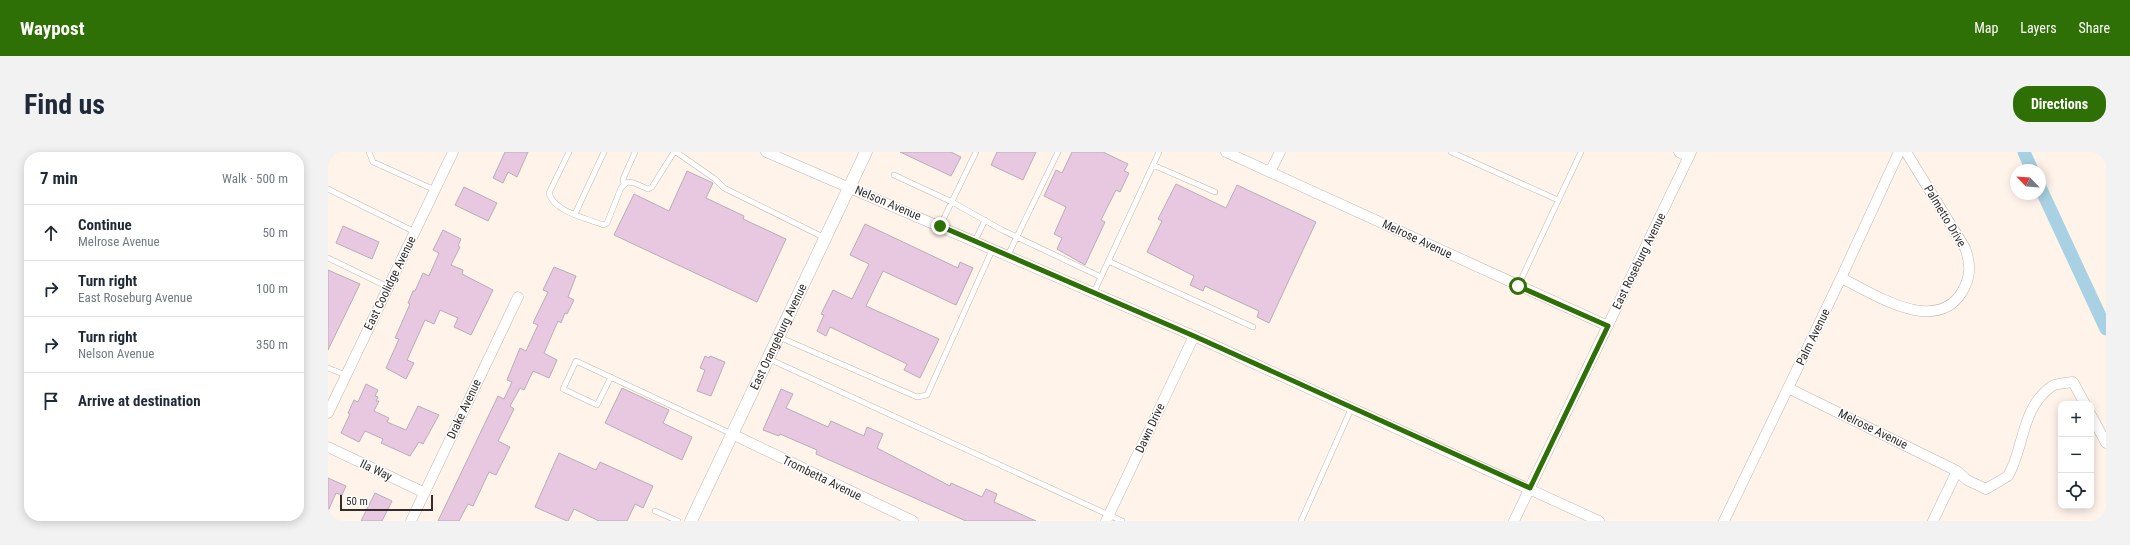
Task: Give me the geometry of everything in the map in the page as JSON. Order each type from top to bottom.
[{"type":"street","name":"East Coolidge Avenue","points":[[328,413],[453,152]]},
{"type":"street","name":"Nelson Avenue","points":[[766,152],[850,186],[1194,336],[1600,521]]},
{"type":"street","name":"East Orangeburg Avenue","points":[[691,521],[866,152]]},
{"type":"street","name":"Melrose Avenue","points":[[1226,152],[1608,326]]},
{"type":"street","points":[[1270,172],[1280,152]]},
{"type":"street","points":[[1679,152],[1690,154]]},
{"type":"street","name":"Palm Avenue","points":[[1724,521],[1841,278],[1899,152]]},
{"type":"street","name":"Palmetto Drive","points":[[1841,278],[1905,308],[1922,312],[1943,309],[1961,294],[1966,284],[1969,265],[1965,248],[1906,152]]},
{"type":"street","name":"East Roseburg Avenue","points":[[1514,521],[1690,154]]},
{"type":"street","name":"Drake Avenue","points":[[411,521],[518,297]]},
{"type":"street","name":"Dawn Drive","points":[[1107,518],[1194,336]]},
{"type":"street","name":"Melrose Avenue","points":[[1788,388],[1958,471],[1967,480],[1986,489],[2008,476],[2028,417],[2036,402],[2053,385],[2073,382],[2083,401]]},
{"type":"street","points":[[2094,421],[2106,443]]},
{"type":"street","name":"Trombetta Avenue","points":[[732,434],[913,521]]},
{"type":"street","name":"Ila Way","points":[[328,448],[425,492]]},
{"type":"street","points":[[1933,521],[1958,471]]},
{"type":"lane","points":[[369,152],[373,162],[435,190]]},
{"type":"lane","points":[[569,152],[549,193],[551,199],[558,206],[603,225],[607,223],[621,188],[627,182],[634,183],[648,189],[652,187],[675,152],[715,179],[724,188],[825,238]]},
{"type":"lane","points":[[575,214],[604,152]]},
{"type":"lane","points":[[624,185],[623,179],[635,152]]},
{"type":"lane","points":[[940,226],[976,152]]},
{"type":"lane","points":[[1008,255],[1058,152]]},
{"type":"lane","points":[[1094,292],[1159,152]]},
{"type":"lane","points":[[1451,152],[1558,200]]},
{"type":"lane","points":[[1518,286],[1581,152]]},
{"type":"lane","points":[[1153,165],[1215,192]]},
{"type":"lane","points":[[894,175],[952,202],[1100,277]]},
{"type":"lane","points":[[328,189],[415,232]]},
{"type":"lane","points":[[975,241],[985,220]]},
{"type":"lane","points":[[778,336],[918,397],[927,395],[993,248]]},
{"type":"lane","points":[[328,258],[388,287]]},
{"type":"lane","points":[[1108,261],[1253,327]]},
{"type":"lane","points":[[768,359],[1107,518],[1122,521]]},
{"type":"lane","points":[[611,377],[597,405],[563,389],[576,361],[611,377],[732,434]]},
{"type":"lane","points":[[328,368],[346,375]]},
{"type":"lane","points":[[1301,521],[1352,407]]},
{"type":"lane","points":[[655,511],[678,521]]},
{"type":"building","points":[[505,152],[528,152],[517,177],[508,172],[503,183],[493,178]]},
{"type":"building","points":[[900,152],[951,152],[961,157],[951,176]]},
{"type":"building","points":[[997,152],[1036,152],[1023,180],[991,165]]},
{"type":"building","points":[[1072,152],[1103,152],[1128,164],[1124,171],[1129,173],[1120,192],[1116,190],[1101,220],[1105,222],[1085,265],[1057,249],[1062,238],[1054,234],[1066,207],[1044,196],[1056,170],[1062,173]]},
{"type":"building","points":[[687,171],[713,183],[706,198],[744,216],[743,219],[786,239],[757,302],[614,235],[634,194],[669,211]]},
{"type":"building","points":[[1176,184],[1226,208],[1237,185],[1316,222],[1269,323],[1257,317],[1259,311],[1205,286],[1203,291],[1190,285],[1194,276],[1147,252],[1162,221],[1158,219]]},
{"type":"building","points":[[464,187],[497,203],[488,221],[455,205]]},
{"type":"building","points":[[865,224],[958,268],[960,262],[973,268],[956,305],[883,271],[866,306],[939,339],[920,378],[904,370],[907,364],[830,327],[826,336],[817,331],[824,315],[821,314],[833,290],[852,299],[869,264],[850,255]]},
{"type":"building","points":[[343,226],[379,242],[372,259],[336,243]]},
{"type":"building","points":[[443,230],[461,239],[458,246],[460,247],[451,265],[463,270],[462,274],[493,290],[471,335],[454,327],[458,318],[440,310],[434,324],[425,320],[407,360],[414,363],[406,379],[386,368],[399,339],[395,338],[410,304],[408,303],[413,291],[415,291],[423,273],[429,276],[439,253],[433,250]]},
{"type":"building","points":[[554,267],[576,276],[568,297],[574,300],[567,314],[565,313],[561,323],[558,321],[544,353],[557,360],[549,378],[533,371],[524,390],[520,388],[510,406],[514,409],[498,441],[510,447],[496,475],[489,472],[473,506],[468,504],[459,521],[438,521],[498,396],[504,399],[512,382],[507,380],[520,348],[526,351],[538,325],[533,323],[548,292],[543,290]]},
{"type":"building","points":[[328,270],[360,284],[328,350]]},
{"type":"building","points":[[705,356],[709,358],[710,356],[725,362],[711,396],[697,391],[705,370],[700,368]]},
{"type":"building","points":[[366,384],[378,390],[375,396],[378,397],[376,401],[379,401],[374,411],[389,418],[387,422],[406,430],[418,406],[439,415],[423,444],[419,442],[410,456],[381,443],[383,439],[365,431],[359,442],[341,433],[350,414],[348,413],[354,400],[358,402]]},
{"type":"building","points":[[622,388],[669,410],[663,423],[692,437],[682,460],[605,423]]},
{"type":"building","points":[[781,389],[793,394],[786,408],[828,427],[831,421],[864,436],[867,427],[883,434],[877,448],[950,486],[951,483],[982,497],[986,489],[997,494],[994,502],[1036,521],[966,521],[816,454],[817,450],[780,434],[779,436],[763,430]]},
{"type":"building","points":[[559,453],[596,470],[600,462],[653,486],[643,508],[635,504],[627,521],[599,521],[574,509],[567,521],[535,507]]},
{"type":"building","points":[[328,478],[346,486],[342,495],[336,493],[328,511]]},
{"type":"building","points":[[375,493],[392,501],[382,521],[361,521]]},
{"type":"waterway","points":[[2024,152],[2029,164]]},
{"type":"waterway","points":[[2046,200],[2106,329]]},
{"type":"route","points":[[940,226],[1194,336],[1530,488],[1608,326],[1518,286]]}]
